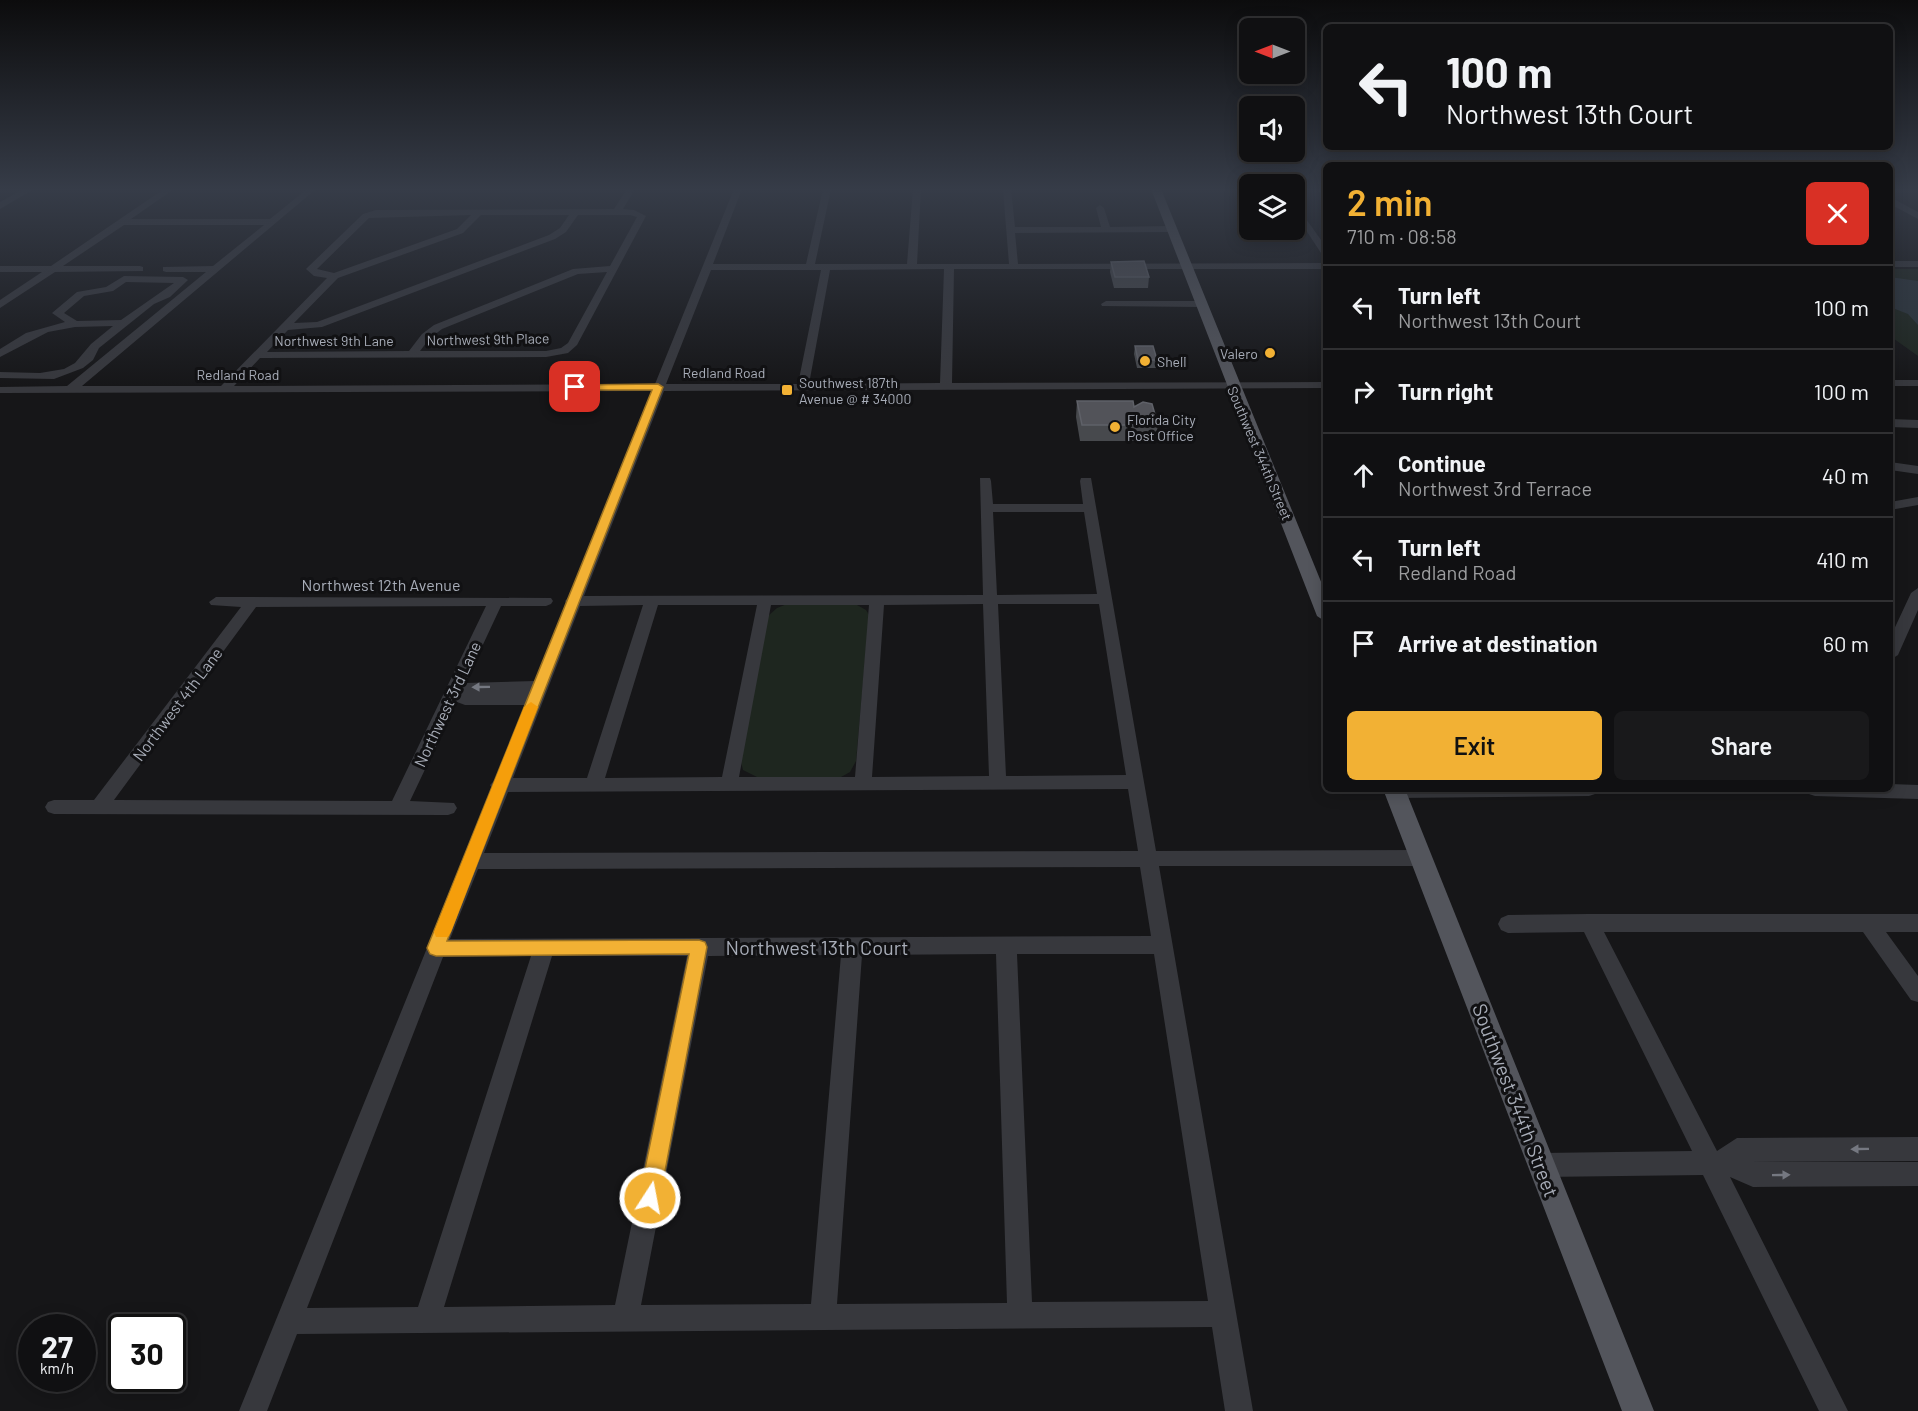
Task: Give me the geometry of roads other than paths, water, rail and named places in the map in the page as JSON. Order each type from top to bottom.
[{"type":"main road","name":"Southwest 344th Street","points":[[1181,255],[1323,609]]},
{"type":"main road","name":"Southwest 344th Street","points":[[1396,792],[1638,1411]]},
{"type":"street","points":[[0,305],[74,255]]},
{"type":"street","points":[[70,390],[233,255]]},
{"type":"street","points":[[326,255],[311,269],[313,273],[334,276]]},
{"type":"street","points":[[223,390],[334,276],[393,255]]},
{"type":"street","points":[[284,327],[318,325],[505,255]]},
{"type":"street","points":[[412,354],[426,336],[438,327],[576,271],[615,269],[623,255]]},
{"type":"street","points":[[253,1411],[499,785],[711,255]]},
{"type":"street","points":[[810,267],[813,255]]},
{"type":"street","points":[[912,267],[913,255]]},
{"type":"street","points":[[1013,255],[1014,267]]},
{"type":"street","points":[[1893,264],[1918,264]]},
{"type":"street","points":[[706,267],[1323,266]]},
{"type":"street","points":[[803,387],[826,267]]},
{"type":"street","points":[[946,386],[949,267]]},
{"type":"street","points":[[0,269],[216,269]]},
{"type":"street","name":"Northwest 9th Place","points":[[412,354],[546,354],[564,351],[572,345],[615,269]]},
{"type":"street","points":[[0,373],[52,376],[69,372],[91,356],[95,346],[123,323],[183,280],[124,279],[105,290],[86,292],[57,314],[73,323]]},
{"type":"street","points":[[1106,304],[1200,304]]},
{"type":"street","points":[[0,373],[12,361],[0,355],[32,332],[73,323],[151,323]]},
{"type":"street","name":"Northwest 9th Lane","points":[[256,355],[412,354]]},
{"type":"street","points":[[1896,383],[1918,383]]},
{"type":"street","points":[[1896,383],[1918,396]]},
{"type":"street","name":"Redland Road","points":[[0,390],[1323,384]]},
{"type":"street","points":[[1893,423],[1918,424]]},
{"type":"street","points":[[1893,466],[1918,470]]},
{"type":"street","points":[[1086,480],[1239,1411]]},
{"type":"street","points":[[984,481],[998,783]]},
{"type":"street","points":[[1893,505],[1918,501]]},
{"type":"street","points":[[986,508],[1090,508]]},
{"type":"street","points":[[1893,648],[1918,593]]},
{"type":"street","points":[[572,601],[1105,599]]},
{"type":"street","points":[[594,784],[652,600]]},
{"type":"street","points":[[729,784],[765,600]]},
{"type":"street","points":[[863,783],[877,600]]},
{"type":"street","name":"Northwest 3rd Lane","points":[[398,808],[496,601]]},
{"type":"street","name":"Northwest 12th Avenue","points":[[216,602],[546,601]]},
{"type":"street","name":"Northwest 4th Lane","points":[[100,807],[252,602]]},
{"type":"street","points":[[453,693],[465,699],[537,693]]},
{"type":"street","points":[[499,785],[1135,783]]},
{"type":"street","points":[[1893,791],[1918,792]]},
{"type":"street","points":[[54,807],[448,808]]},
{"type":"street","points":[[470,861],[1421,858]]},
{"type":"street","points":[[1589,923],[1717,1163],[1834,1411]]},
{"type":"street","points":[[1868,923],[1918,993]]},
{"type":"street","points":[[1508,924],[1918,923]]},
{"type":"street","name":"Northwest 13th Court","points":[[436,948],[1162,945]]},
{"type":"street","points":[[1006,946],[1020,1317]]},
{"type":"street","points":[[626,1318],[699,947]]},
{"type":"street","points":[[823,1317],[852,947]]},
{"type":"street","points":[[427,1319],[544,948]]},
{"type":"street","points":[[1717,1163],[1737,1150],[1918,1149]]},
{"type":"street","points":[[1542,1165],[1717,1163],[1753,1176],[1918,1174]]},
{"type":"street","points":[[288,1321],[1224,1314]]},
{"type":"place","name":"Valero","points":[[1270,353]]},
{"type":"place","name":"Shell","points":[[1145,361]]},
{"type":"place","name":"Southwest 187th Avenue @ # 34000","points":[[787,390]]},
{"type":"place","name":"Florida City Post Office","points":[[1115,427]]}]
